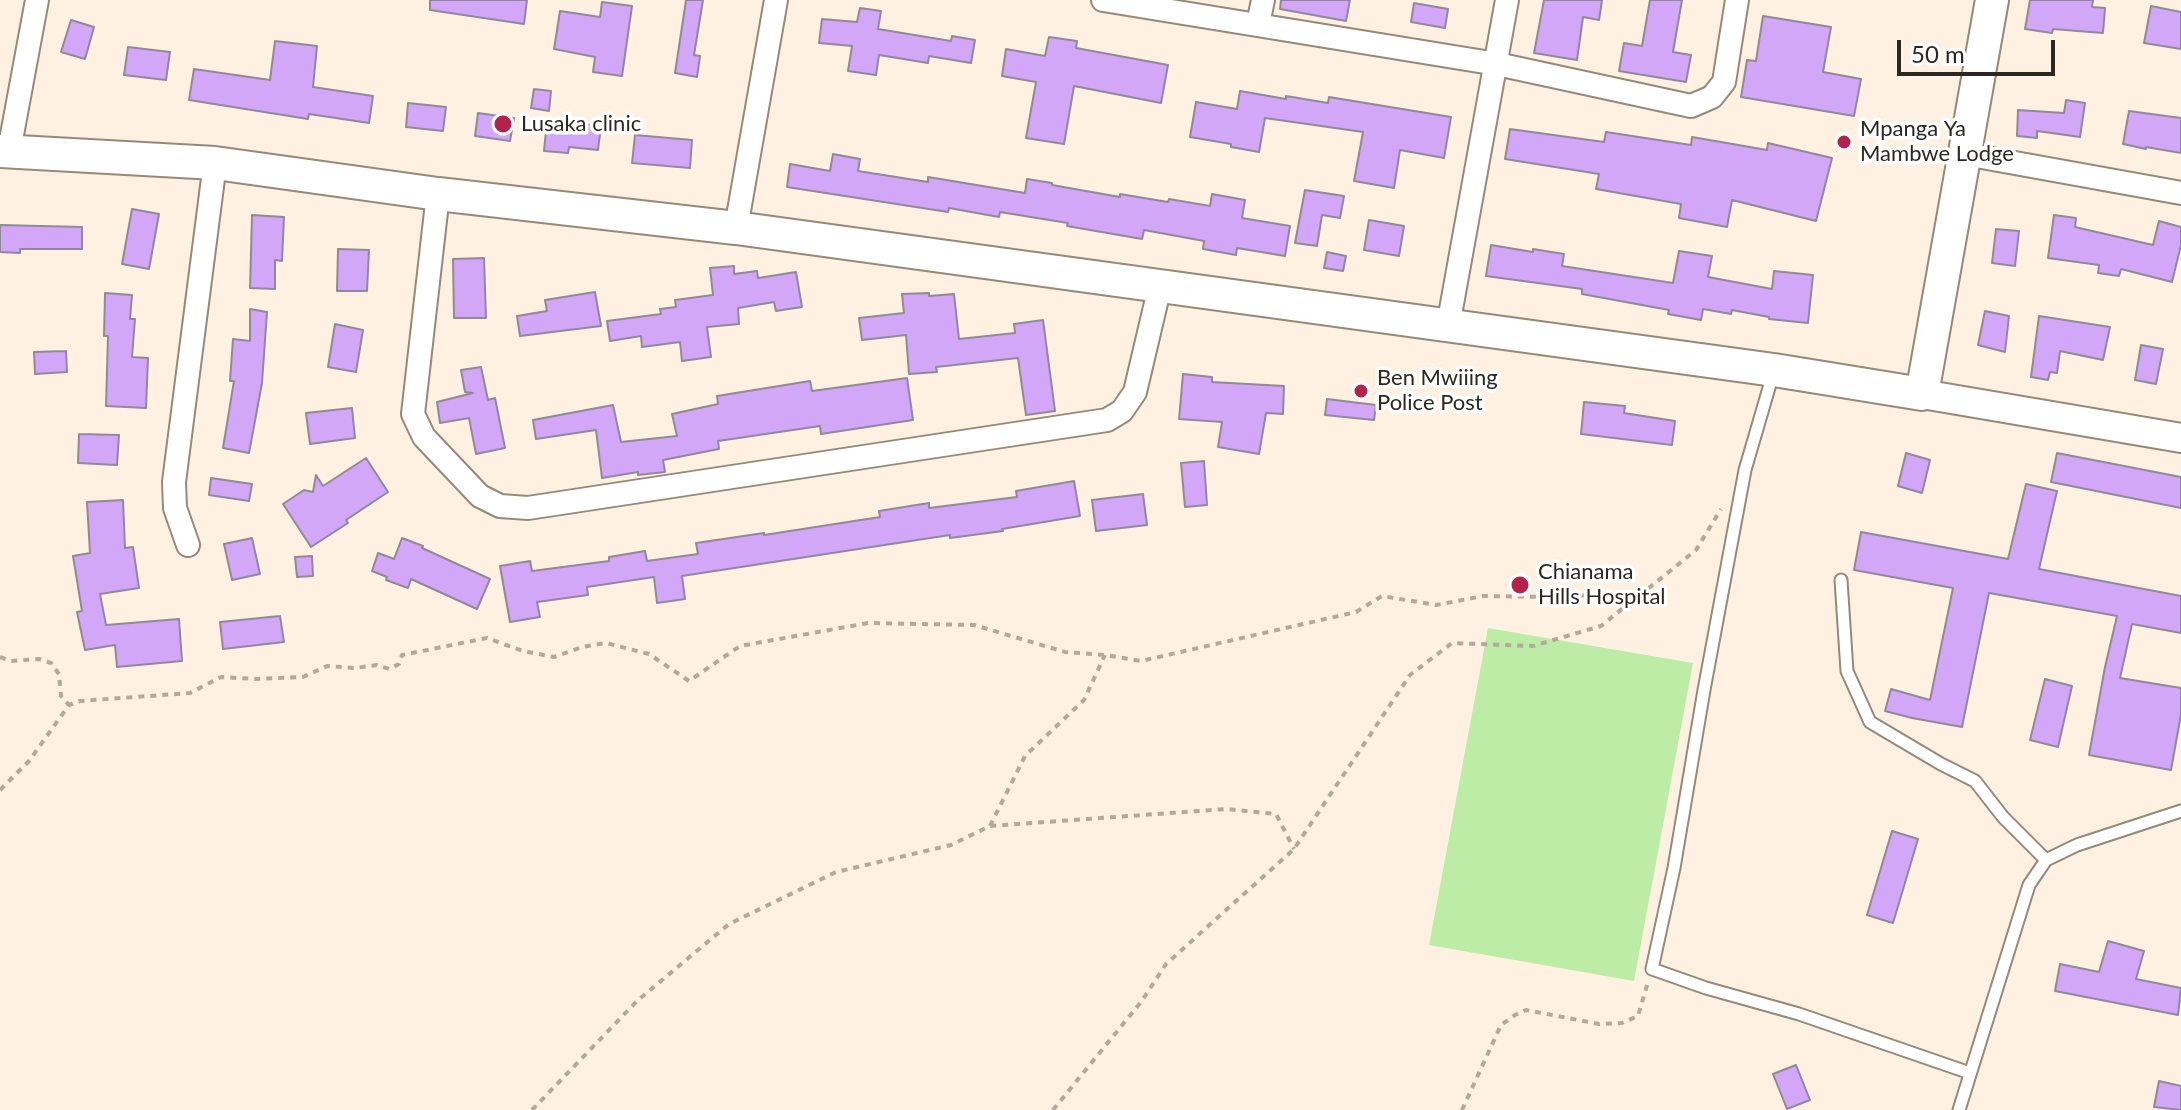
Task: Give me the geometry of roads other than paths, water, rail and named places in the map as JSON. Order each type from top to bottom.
[{"type":"main road","points":[[5,151],[215,163],[438,194],[736,228],[1774,370],[1922,394],[1992,0]]},
{"type":"street","points":[[5,151],[37,0]]},
{"type":"street","points":[[736,228],[776,0]]},
{"type":"street","points":[[1103,0],[1497,64],[1691,106],[1712,97],[1724,82],[1737,0]]},
{"type":"street","points":[[1258,24],[1263,0]]},
{"type":"street","points":[[1448,326],[1507,0]]},
{"type":"street","points":[[1965,154],[2181,193]]},
{"type":"street","points":[[188,545],[175,508],[174,482],[215,163]]},
{"type":"street","points":[[438,194],[413,414],[424,437],[480,496],[500,506],[528,508],[1107,420],[1122,411],[1135,392],[1160,286]]},
{"type":"street","points":[[1922,394],[2181,438]]},
{"type":"lane","points":[[1774,370],[1745,470],[1674,868],[1652,969],[1799,1014],[1970,1073]]},
{"type":"lane","points":[[1841,580],[1847,671],[1870,722],[1975,781],[2003,817],[2046,860]]},
{"type":"lane","points":[[1959,1110],[2029,885],[2046,860],[2077,845],[2181,810]]},
{"type":"place","name":"Lusaka clinic","points":[[503,124]]},
{"type":"place","name":"Mpanga Ya Mambwe Lodge","points":[[1844,142]]},
{"type":"place","name":"Ben Mwiiing Police Post","points":[[1361,391]]},
{"type":"place","name":"Chianama Hills Hospital","points":[[1520,585]]}]
